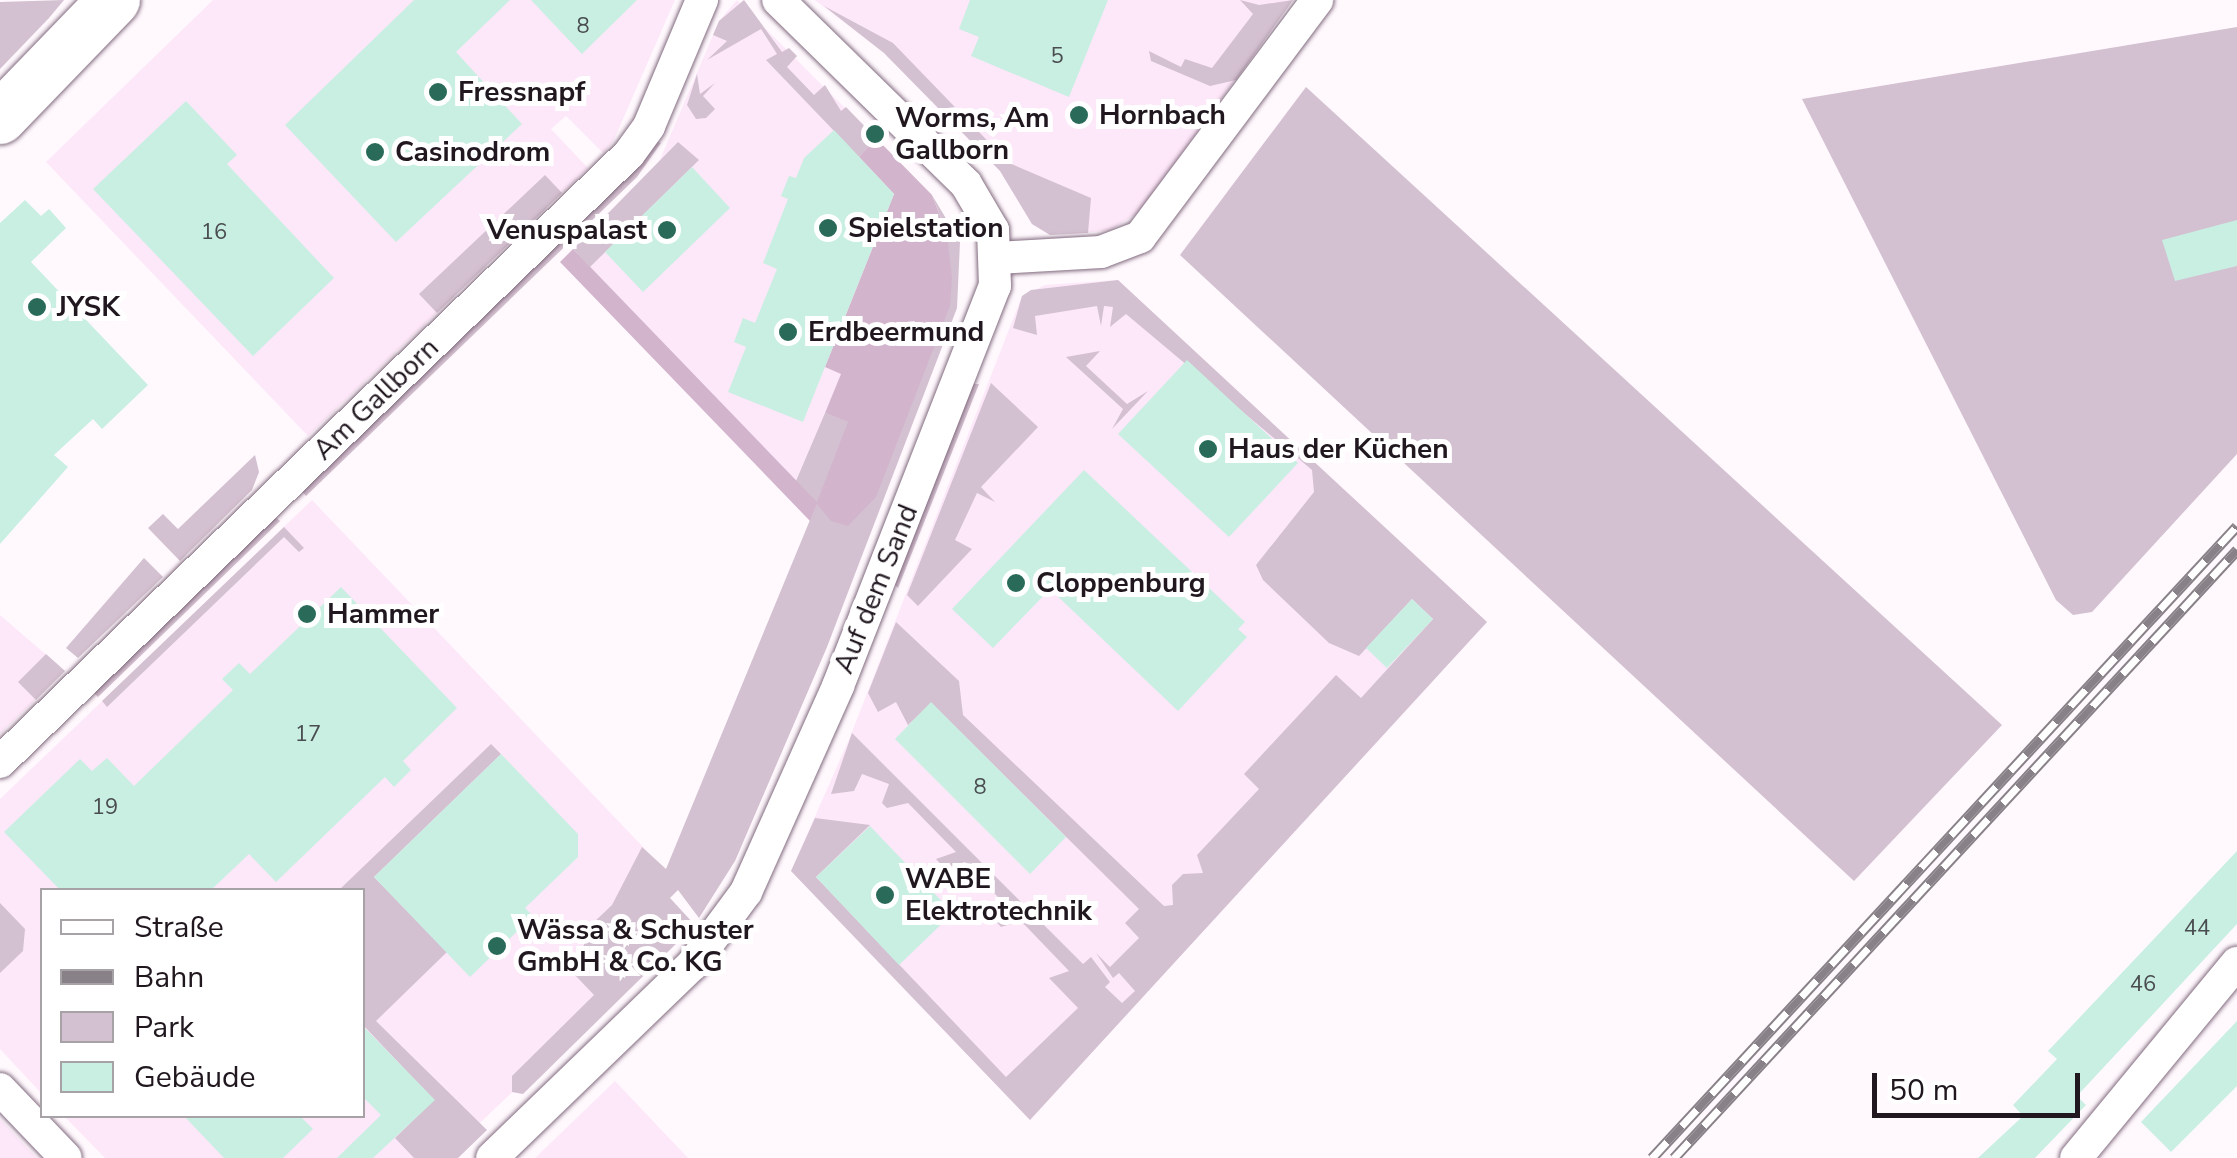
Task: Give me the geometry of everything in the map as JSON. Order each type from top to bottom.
[{"type":"main road","points":[[0,118],[114,0]]},
{"type":"street","name":"Am Gallborn","points":[[0,762],[629,154],[649,126],[702,0]]},
{"type":"street","name":"Auf dem Sand","points":[[492,1158],[692,965],[746,892],[838,686],[986,314],[998,258],[989,219],[966,184],[778,0]]},
{"type":"street","points":[[998,258],[1102,252],[1140,237],[1316,0]]},
{"type":"street","points":[[2076,1158],[2237,963]]},
{"type":"street","points":[[0,1088],[66,1158]]},
{"type":"shaded area","points":[[213,0],[675,0],[613,142],[603,153],[566,116],[551,129],[588,168],[308,436],[46,162]]},
{"type":"shaded area","points":[[737,0],[932,195],[817,503],[573,249],[659,162],[719,21]]},
{"type":"shaded area","name":"Hornbach","points":[[815,0],[1293,0],[1139,212],[1111,230],[1063,235],[1032,224],[1000,171],[884,53]]},
{"type":"shaded area","points":[[876,138],[932,195],[947,234],[952,278],[950,306],[876,497],[848,526],[831,521],[817,504],[810,521],[560,262],[573,249],[817,502],[848,422],[825,413],[841,374],[825,367],[894,194],[859,157]]},
{"type":"shaded area","points":[[1118,280],[1487,622],[1030,1120],[791,871],[850,737],[1022,296],[1045,285]]},
{"type":"shaded area","points":[[312,500],[665,870],[607,1002],[443,1158],[105,1158],[66,1118],[365,1118],[365,888],[40,888],[40,1092],[0,1049],[0,799]]},
{"type":"shaded area","points":[[0,615],[65,671],[0,734]]},
{"type":"shaded area","points":[[615,1081],[688,1158],[535,1158]]},
{"type":"shaded area","points":[[0,1119],[37,1158],[0,1158]]},
{"type":"green space","points":[[64,0],[49,18],[0,69],[0,2]]},
{"type":"green space","points":[[744,0],[782,52],[789,48],[797,56],[787,67],[814,95],[825,85],[841,111],[846,107],[876,138],[859,157],[766,60],[777,54],[761,29],[707,60],[727,41],[713,35],[719,21]]},
{"type":"green space","points":[[1240,0],[1259,5],[1293,0],[1236,80],[1210,86],[1151,61],[1149,51],[1181,67],[1185,59],[1212,68],[1253,14]]},
{"type":"green space","points":[[824,6],[893,43],[1009,163],[1091,198],[1088,233],[1050,235],[1032,224],[1000,171],[884,53]]},
{"type":"green space","points":[[2237,27],[2237,454],[2092,612],[2073,615],[2056,600],[1802,99]]},
{"type":"green space","points":[[697,74],[700,94],[715,83],[703,96],[715,109],[706,118],[696,119],[687,105]]},
{"type":"green space","points":[[1306,87],[2002,725],[1854,881],[1180,255]]},
{"type":"green space","points":[[654,140],[661,143],[637,177],[306,496],[300,489]]},
{"type":"green space","points":[[678,142],[699,160],[590,267],[573,249]]},
{"type":"green space","points":[[545,175],[562,193],[437,313],[419,294]]},
{"type":"green space","points":[[932,195],[960,242],[957,308],[827,647],[735,861],[699,918],[678,890],[670,898],[694,924],[523,1094],[512,1092],[512,1076],[594,995],[573,973],[592,924],[612,905],[642,847],[666,869],[817,503],[796,481],[825,413],[849,422],[947,234]]},
{"type":"green space","points":[[1118,280],[1487,622],[1030,1120],[791,871],[815,818],[870,825],[816,877],[1006,1077],[1078,1008],[1049,978],[1069,971],[1021,921],[1001,927],[993,918],[1012,912],[965,862],[944,868],[936,859],[956,852],[908,803],[887,808],[882,803],[889,784],[862,774],[854,791],[831,794],[852,733],[1083,964],[1091,957],[1110,982],[1105,987],[1122,1003],[1135,991],[1119,973],[1113,978],[1096,953],[1110,967],[1139,938],[1125,923],[1139,909],[931,703],[908,725],[896,702],[878,712],[868,693],[896,622],[959,681],[963,715],[1164,906],[1173,905],[1172,885],[1183,874],[1203,873],[1197,855],[1259,789],[1244,774],[1336,675],[1361,698],[1433,619],[1412,599],[1359,656],[1329,643],[1263,580],[1256,565],[1314,492],[1312,470],[1126,314],[1110,327],[1113,307],[1104,306],[1101,326],[1097,306],[1035,316],[1037,335],[1013,328],[1022,296],[1031,290]]},
{"type":"green space","points":[[1100,351],[1086,366],[1127,404],[1148,391],[1112,429],[1123,409],[1066,357]]},
{"type":"green space","points":[[991,383],[1038,427],[981,487],[995,502],[977,493],[955,540],[972,549],[918,606],[907,595]]},
{"type":"green space","points":[[972,384],[979,384],[898,588],[894,584]]},
{"type":"green space","points":[[255,455],[259,472],[252,490],[180,561],[148,528],[163,514],[178,529]]},
{"type":"green space","points":[[274,516],[280,521],[98,697],[92,691]]},
{"type":"green space","points":[[284,527],[304,548],[299,552],[284,537],[107,707],[102,701]]},
{"type":"green space","points":[[144,558],[163,577],[78,658],[66,648]]},
{"type":"green space","points":[[46,654],[65,671],[36,700],[18,682]]},
{"type":"green space","points":[[491,744],[501,754],[374,877],[447,952],[376,1021],[487,1130],[458,1158],[414,1158],[395,1138],[434,1100],[365,1027],[365,888],[341,888]]},
{"type":"green space","points":[[0,903],[25,929],[23,951],[0,973]]},
{"type":"building","points":[[414,0],[510,0],[456,52],[522,124],[396,242],[285,125]]},
{"type":"building","points":[[531,0],[637,0],[582,54]]},
{"type":"building","points":[[970,0],[1108,0],[1069,97],[971,56],[979,37],[959,29]]},
{"type":"building","points":[[186,101],[237,155],[227,164],[334,278],[253,356],[93,189]]},
{"type":"building","points":[[834,130],[894,194],[803,422],[728,392],[746,347],[734,342],[743,318],[755,323],[777,269],[763,263],[788,199],[781,196],[789,176],[796,178],[804,158]]},
{"type":"building","name":"Venuspalast","points":[[692,167],[730,208],[643,292],[605,252]]},
{"type":"building","points":[[25,200],[41,216],[49,209],[66,228],[31,262],[148,385],[102,429],[93,419],[54,455],[68,467],[0,544],[0,223]]},
{"type":"building","points":[[2237,220],[2237,266],[2175,281],[2162,240]]},
{"type":"building","name":"Haus der Küchen","points":[[1187,360],[1298,463],[1229,537],[1118,434]]},
{"type":"building","points":[[1084,470],[1245,622],[1238,629],[1247,637],[1178,711],[1050,589],[993,648],[952,609]]},
{"type":"building","points":[[341,587],[457,708],[403,761],[411,770],[394,787],[385,777],[276,882],[249,854],[213,888],[58,888],[4,832],[80,759],[92,771],[107,758],[134,786],[233,690],[222,679],[239,663],[250,674]]},
{"type":"building","points":[[1412,599],[1433,619],[1387,668],[1366,648]]},
{"type":"building","points":[[931,702],[1066,837],[1030,874],[895,739]]},
{"type":"building","points":[[501,754],[578,834],[578,857],[525,908],[533,916],[470,977],[374,877]]},
{"type":"building","name":"WABE Elektrotechnik","points":[[870,826],[953,913],[899,965],[816,877]]},
{"type":"building","points":[[2237,851],[2237,924],[2077,1096],[2086,1105],[2035,1158],[1978,1158],[2023,1116],[2013,1105],[2057,1059],[2048,1051]]},
{"type":"building","points":[[2237,1021],[2237,1086],[2171,1152],[2141,1122]]},
{"type":"building","points":[[365,1028],[435,1100],[373,1158],[337,1158],[381,1115],[365,1099]]},
{"type":"building","points":[[186,1118],[302,1118],[313,1129],[283,1158],[224,1158]]},
{"type":"railway","points":[[1652,1158],[2237,526]]},
{"type":"railway","points":[[1674,1158],[2237,550]]},
{"type":"place","name":"Fressnapf","points":[[438,92]]},
{"type":"place","name":"Hornbach","points":[[1079,115]]},
{"type":"place","name":"Worms, Am Gallborn","points":[[875,134]]},
{"type":"place","name":"Casinodrom","points":[[375,152]]},
{"type":"place","name":"Spielstation","points":[[828,228]]},
{"type":"place","name":"Venuspalast","points":[[667,230]]},
{"type":"place","name":"JYSK","points":[[37,307]]},
{"type":"place","name":"Erdbeermund","points":[[788,332]]},
{"type":"place","name":"Haus der Küchen","points":[[1208,449]]},
{"type":"place","name":"Cloppenburg","points":[[1016,583]]},
{"type":"place","name":"Hammer","points":[[307,614]]},
{"type":"place","name":"WABE Elektrotechnik","points":[[885,895]]},
{"type":"place","name":"Wässa & Schuster GmbH & Co. KG","points":[[497,946]]}]
